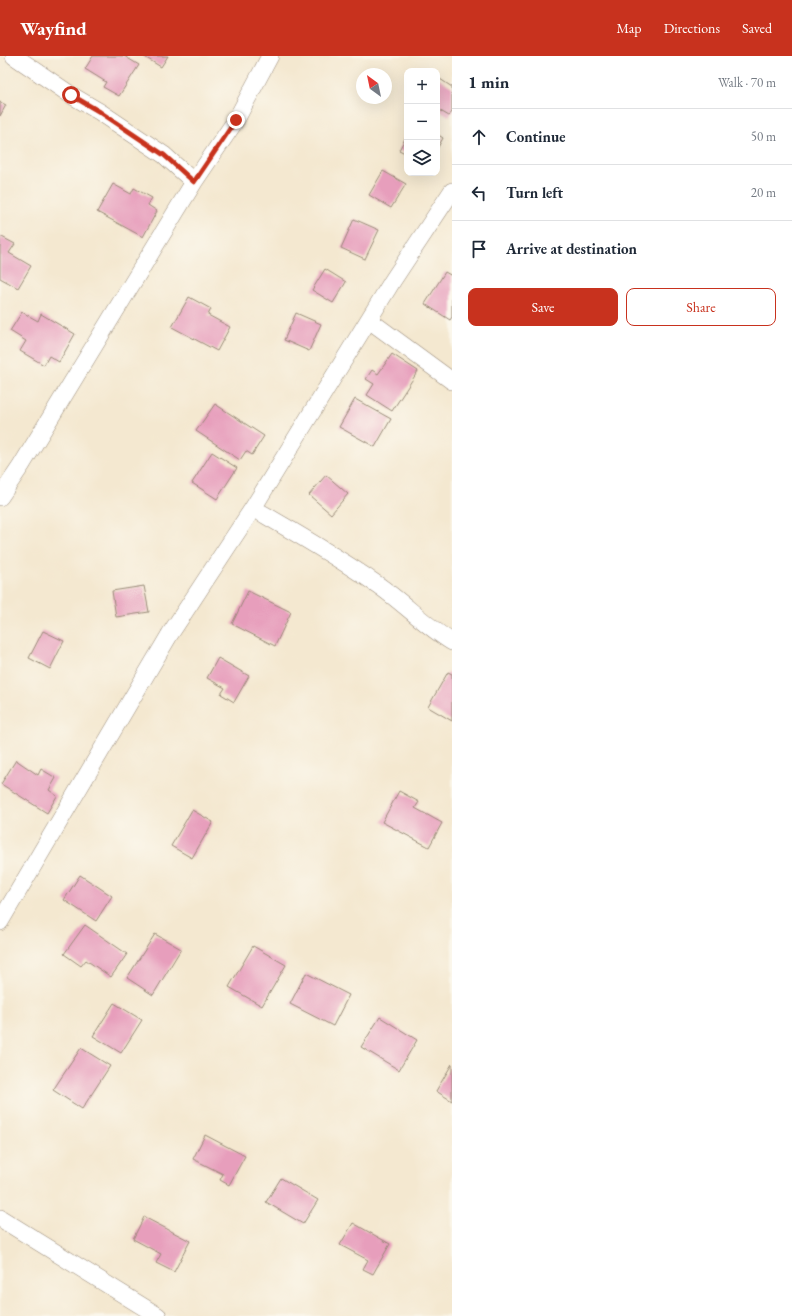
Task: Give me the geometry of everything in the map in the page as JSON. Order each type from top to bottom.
[{"type":"street","points":[[14,56],[46,79],[126,129],[164,155],[194,182]]},
{"type":"street","points":[[0,497],[21,466],[194,182],[236,120],[270,56]]},
{"type":"street","points":[[0,922],[170,634],[253,508],[393,280],[452,191]]},
{"type":"street","points":[[369,320],[452,381]]},
{"type":"street","points":[[253,508],[315,544],[376,583],[438,634],[452,642]]},
{"type":"street","points":[[0,1218],[158,1316]]},
{"type":"building","points":[[93,56],[124,56],[139,65],[119,96],[103,87],[106,82],[85,69]]},
{"type":"building","points":[[143,56],[168,56],[161,67]]},
{"type":"building","points":[[440,79],[452,87],[452,112],[449,116],[440,111]]},
{"type":"building","points":[[0,102],[6,105],[0,116]]},
{"type":"building","points":[[440,136],[443,138],[440,144]]},
{"type":"building","points":[[404,141],[404,152],[399,150]]},
{"type":"building","points":[[383,171],[406,184],[391,208],[369,195]]},
{"type":"building","points":[[113,184],[131,194],[134,188],[152,198],[148,205],[157,211],[143,237],[97,212]]},
{"type":"building","points":[[354,219],[379,230],[365,259],[341,248]]},
{"type":"building","points":[[0,236],[15,244],[9,253],[31,266],[18,288],[0,278]]},
{"type":"building","points":[[325,269],[346,282],[333,303],[312,290]]},
{"type":"building","points":[[445,272],[452,276],[452,317],[450,320],[425,304]]},
{"type":"building","points":[[189,297],[211,309],[208,315],[230,327],[217,351],[172,327]]},
{"type":"building","points":[[22,312],[38,321],[41,314],[75,334],[59,362],[49,356],[44,365],[20,351],[26,341],[10,331]]},
{"type":"building","points":[[296,313],[321,324],[309,351],[284,340]]},
{"type":"building","points":[[392,354],[418,371],[392,411],[367,395],[374,384],[366,379],[372,370],[378,374]]},
{"type":"building","points":[[355,399],[391,419],[375,447],[339,427]]},
{"type":"building","points":[[215,404],[264,436],[252,455],[246,451],[240,460],[196,431]]},
{"type":"building","points":[[212,452],[237,468],[217,499],[192,483]]},
{"type":"building","points":[[326,475],[348,494],[331,514],[309,495]]},
{"type":"building","points":[[144,586],[149,612],[116,617],[112,591]]},
{"type":"building","points":[[248,591],[291,612],[275,646],[232,624]]},
{"type":"building","points":[[43,631],[64,641],[50,669],[29,658]]},
{"type":"building","points":[[218,658],[249,676],[234,702],[221,694],[225,688],[207,678]]},
{"type":"building","points":[[448,672],[452,674],[452,721],[428,707]]},
{"type":"building","points":[[16,760],[38,775],[41,769],[56,778],[49,790],[57,796],[47,813],[1,784]]},
{"type":"building","points":[[399,791],[419,802],[415,808],[442,823],[429,847],[382,822]]},
{"type":"building","points":[[192,810],[213,822],[192,858],[171,846]]},
{"type":"building","points":[[80,875],[112,896],[96,921],[64,900]]},
{"type":"building","points":[[85,925],[127,954],[111,977],[86,960],[81,966],[64,954]]},
{"type":"building","points":[[155,934],[181,949],[153,995],[127,978]]},
{"type":"building","points":[[253,946],[286,965],[262,1006],[229,987]]},
{"type":"building","points":[[306,973],[349,995],[333,1026],[290,1004]]},
{"type":"building","points":[[114,1003],[142,1020],[121,1053],[93,1036]]},
{"type":"building","points":[[380,1017],[417,1040],[399,1070],[361,1047]]},
{"type":"building","points":[[81,1048],[110,1066],[82,1109],[53,1090]]},
{"type":"building","points":[[452,1064],[452,1101],[436,1091]]},
{"type":"building","points":[[205,1135],[245,1156],[229,1185],[220,1180],[223,1174],[193,1159]]},
{"type":"building","points":[[281,1178],[318,1200],[303,1224],[266,1202]]},
{"type":"building","points":[[144,1217],[190,1241],[174,1272],[156,1263],[161,1254],[133,1239]]},
{"type":"building","points":[[353,1223],[390,1244],[373,1274],[363,1269],[368,1260],[340,1245]]},
{"type":"route","points":[[71,95],[133,133],[164,155],[194,182],[236,120]]}]
